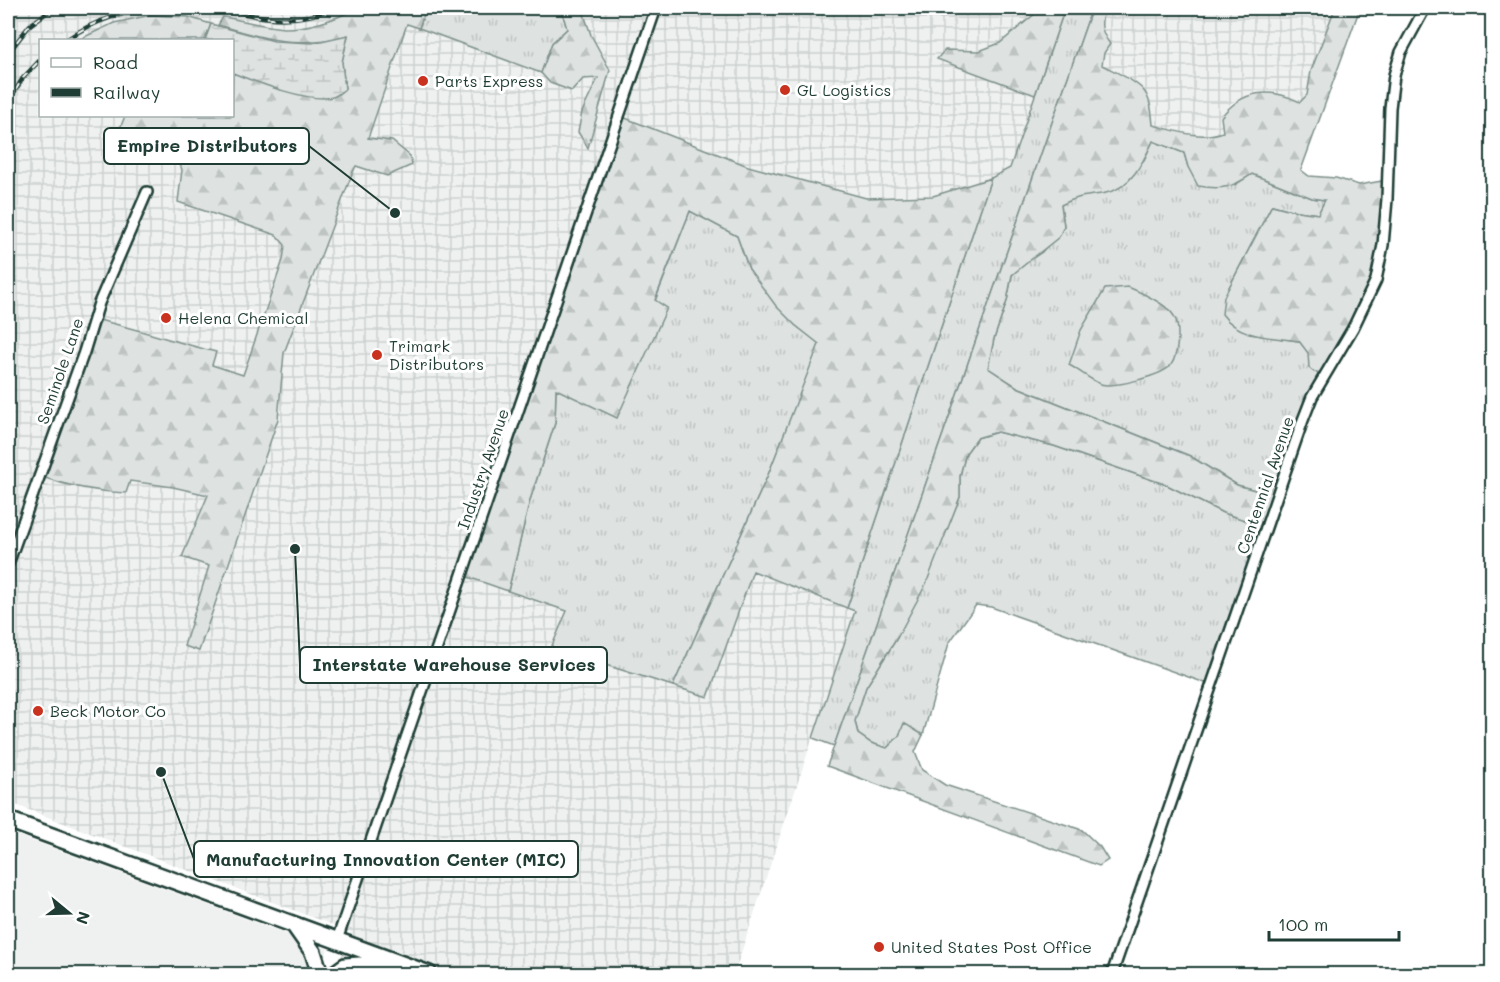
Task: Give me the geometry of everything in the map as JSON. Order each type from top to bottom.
[{"type":"main road","points":[[8,820],[429,975]]},
{"type":"main road","points":[[292,923],[303,935],[313,952],[320,975]]},
{"type":"main road","points":[[334,975],[345,966],[397,962]]},
{"type":"street","name":"Industry Avenue","points":[[337,940],[656,8]]},
{"type":"street","name":"Centennial Avenue","points":[[1112,975],[1303,420],[1312,397],[1353,328],[1377,280],[1387,200],[1390,108],[1394,75],[1401,52],[1425,8]]},
{"type":"street","name":"Seminole Lane","points":[[8,564],[84,352],[99,303],[147,192]]},
{"type":"shaded area","points":[[8,8],[1042,8],[1000,43],[979,51],[945,50],[938,59],[1035,95],[1010,169],[996,176],[933,196],[866,198],[748,166],[620,116],[462,575],[568,611],[551,648],[708,697],[753,571],[855,611],[734,974],[335,974],[351,932],[8,802]]},
{"type":"shaded area","points":[[1105,8],[1335,8],[1311,71],[1307,95],[1300,102],[1290,97],[1248,96],[1231,103],[1221,117],[1223,132],[1215,135],[1193,135],[1153,125],[1151,107],[1121,74],[1102,65],[1104,53],[1100,22]]},
{"type":"shaded area","points":[[8,832],[328,949],[319,974],[8,974]]},
{"type":"green space","points":[[356,8],[426,8],[419,28],[407,24],[368,138],[392,141],[410,156],[412,165],[387,176],[356,166],[352,174],[284,353],[278,419],[199,651],[184,646],[209,566],[182,557],[208,495],[130,481],[126,493],[104,491],[71,486],[39,476],[94,319],[216,352],[212,365],[243,375],[283,260],[285,245],[276,235],[178,202],[182,170],[178,158],[179,144],[126,140],[119,131],[125,117],[234,117],[234,73],[278,89],[308,96],[345,89],[342,62],[348,36],[330,40],[282,41],[218,25],[223,17],[284,28],[303,27],[331,20]]},
{"type":"green space","points":[[426,8],[561,8],[567,29],[552,43],[541,73],[419,28]]},
{"type":"green space","points":[[561,8],[582,8],[591,35],[610,70],[588,148],[578,132],[582,112],[598,78],[583,79],[572,91],[550,83],[541,73],[552,43],[567,29]]},
{"type":"green space","points":[[1042,8],[1065,8],[1035,95],[937,59],[945,50],[979,51],[1000,43]]},
{"type":"green space","points":[[1065,8],[1092,8],[834,746],[813,738],[855,611],[847,608],[991,178],[1010,168]]},
{"type":"green space","points":[[1092,8],[1105,8],[1102,27],[1110,44],[1104,53],[1102,65],[1141,87],[1150,103],[1153,125],[1188,134],[1206,135],[1223,132],[1221,117],[1229,108],[1247,96],[1278,94],[1300,102],[1307,95],[1311,71],[1335,8],[1360,8],[1301,170],[1309,176],[1336,178],[1359,185],[1388,180],[1381,263],[1326,373],[1314,372],[1309,368],[1308,353],[1299,341],[1246,332],[1229,322],[1222,314],[1224,297],[1272,205],[1318,214],[1325,200],[1312,198],[1252,174],[1226,187],[1198,186],[1184,153],[1153,141],[1135,173],[1122,186],[1106,193],[1078,198],[1061,205],[1064,226],[1059,237],[1012,275],[988,368],[1017,387],[1190,456],[1237,485],[1262,492],[1251,522],[1223,513],[1167,485],[1054,446],[997,432],[977,438],[966,453],[960,475],[960,497],[926,584],[897,638],[866,687],[855,721],[858,734],[871,743],[887,748],[899,736],[904,723],[923,735],[915,752],[922,770],[945,785],[1082,830],[1100,847],[1108,860],[1099,866],[827,766]]},
{"type":"green space","points":[[151,15],[188,17],[211,24],[205,39],[80,39],[114,23]]},
{"type":"green space","points":[[211,24],[274,41],[312,43],[348,35],[342,62],[345,89],[333,97],[310,97],[255,81],[234,73],[234,39],[205,39]]},
{"type":"green space","points":[[620,116],[748,166],[866,198],[933,196],[991,178],[847,608],[753,571],[708,697],[673,686],[768,475],[819,344],[776,306],[749,269],[737,236],[690,211],[655,300],[667,308],[617,418],[556,389],[555,423],[530,500],[508,591],[462,575]]},
{"type":"green space","points":[[1153,141],[1184,153],[1188,167],[1235,185],[1252,174],[1312,198],[1325,200],[1318,214],[1272,205],[1224,297],[1249,334],[1299,341],[1326,373],[1312,397],[1211,685],[991,607],[976,605],[949,643],[923,735],[904,724],[899,736],[887,748],[871,743],[858,734],[855,721],[866,687],[897,638],[945,534],[960,497],[960,475],[966,453],[977,438],[997,432],[1054,446],[1167,485],[1223,513],[1251,521],[1262,492],[1237,485],[1190,456],[1017,387],[987,368],[1007,301],[1012,275],[1042,252],[1064,226],[1061,205],[1079,196],[1109,192],[1144,160]]},
{"type":"green space","points":[[690,211],[737,236],[749,269],[795,325],[820,344],[768,475],[673,686],[551,648],[567,611],[508,591],[530,500],[555,423],[556,388],[667,308],[655,301]]},
{"type":"green space","points":[[1128,287],[1160,303],[1174,316],[1178,334],[1175,355],[1171,365],[1148,377],[1126,383],[1101,384],[1069,365],[1081,330],[1105,289]]},
{"type":"railway","points":[[8,53],[30,25],[53,8]]},
{"type":"railway","points":[[68,39],[88,26],[112,17],[164,8]]},
{"type":"railway","points":[[191,8],[234,13]]},
{"type":"railway","points":[[226,8],[253,15],[280,18],[306,16],[333,8]]},
{"type":"railway","points":[[8,102],[23,78],[39,61]]},
{"type":"place","name":"Parts Express","points":[[423,81]]},
{"type":"place","name":"GL Logistics","points":[[785,90]]},
{"type":"place","name":"Empire Distributors","points":[[395,213]]},
{"type":"place","name":"Helena Chemical","points":[[166,318]]},
{"type":"place","name":"Trimark Distributors","points":[[377,355]]},
{"type":"place","name":"Interstate Warehouse Services","points":[[295,549]]},
{"type":"place","name":"Beck Motor Co","points":[[38,711]]},
{"type":"place","name":"Manufacturing Innovation Center (MIC)","points":[[161,772]]},
{"type":"place","name":"United States Post Office","points":[[879,947]]}]
